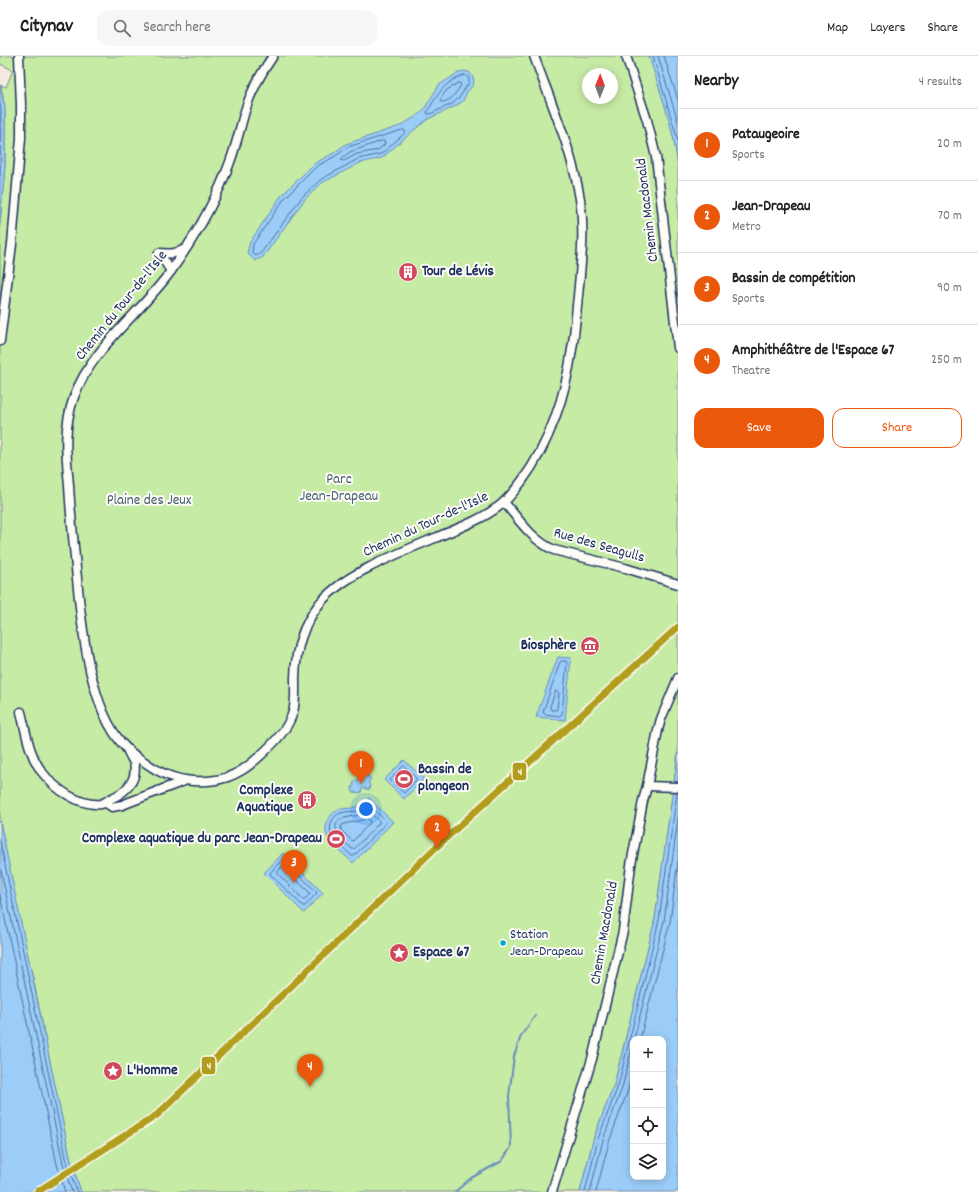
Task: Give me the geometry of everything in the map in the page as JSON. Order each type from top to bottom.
[{"type":"street","points":[[0,341],[12,244],[21,138],[21,105],[18,56]]},
{"type":"street","name":"Chemin du Tour-de-l'Isle","points":[[106,803],[109,799],[122,793],[130,784],[133,778],[134,763],[127,748],[107,722],[101,708],[95,692],[85,644],[80,611],[72,518],[67,455],[67,425],[76,392],[84,375],[110,340],[163,282],[206,217],[232,159],[246,106],[258,79],[273,56]]},
{"type":"street","name":"Chemin du Tour-de-l'Isle","points":[[127,748],[154,768],[170,777],[184,781],[217,780],[244,770],[277,739],[287,724],[293,711],[297,656],[302,631],[311,615],[328,594],[350,576],[390,556],[471,523],[495,509],[504,502],[527,474],[536,459],[546,440],[560,403],[572,353],[583,236],[580,200],[573,164],[534,56]]},
{"type":"street","name":"Chemin Macdonald","points":[[619,56],[630,72]]},
{"type":"street","name":"Chemin Macdonald","points":[[626,56],[647,120],[656,157],[678,348]]},
{"type":"street","points":[[171,271],[159,253],[178,253],[186,248]]},
{"type":"street","name":"Rue des Seagulls","points":[[504,502],[531,534],[538,541],[549,548],[678,584]]},
{"type":"street","name":"Chemin Macdonald","points":[[552,1192],[592,1059],[623,931],[631,865],[650,765],[661,720],[678,678]]},
{"type":"street","name":"Chemin du Tour-de-l'Isle","points":[[21,712],[34,758],[42,773],[59,789],[78,800],[94,804],[106,803],[112,807],[184,781]]},
{"type":"street","points":[[647,786],[678,787]]},
{"type":"green space","name":"Parc Jean-Drapeau","points":[[0,56],[649,56],[671,126],[678,169],[678,753],[655,919],[614,1085],[594,1137],[580,1192],[81,1192],[71,1161],[0,823],[0,223],[5,166],[5,109],[1,85],[6,87],[13,70],[0,64]]},
{"type":"water","points":[[649,56],[678,56],[678,168],[674,140]]},
{"type":"water","points":[[464,71],[469,72],[474,80],[473,85],[467,92],[463,101],[454,107],[428,119],[382,158],[360,163],[322,183],[305,199],[263,257],[255,261],[247,253],[250,242],[281,196],[315,163],[332,154],[346,144],[400,126],[415,117],[423,111],[439,85]]},
{"type":"water","points":[[0,85],[5,109],[5,166],[0,223]]},
{"type":"water","points":[[558,657],[571,658],[565,720],[536,717]]},
{"type":"water","points":[[678,753],[678,1192],[580,1192],[594,1137],[614,1085],[655,919]]},
{"type":"water","name":"Bassin de plongeon","points":[[404,760],[424,779],[404,799],[384,780]]},
{"type":"water","points":[[361,774],[370,777],[370,781],[368,783],[370,785],[369,790],[364,788],[362,789],[361,793],[353,792],[354,782],[359,779]]},
{"type":"water","points":[[369,798],[393,822],[353,863],[331,842],[327,835],[326,825],[333,813],[341,809],[356,807]]},
{"type":"water","points":[[0,821],[71,1161],[81,1192],[0,1192]]},
{"type":"water","points":[[283,853],[323,893],[304,913],[264,873]]},
{"type":"waterway","points":[[455,1192],[471,1178],[502,1161],[511,1147],[509,1096],[514,1056],[521,1036],[535,1016]]},
{"type":"metro line","name":"4","points":[[37,1192],[157,1115],[433,850],[678,627]]},
{"type":"place","name":"Tour de Lévis","points":[[408,272]]},
{"type":"place","name":"Biosphère","points":[[590,646]]},
{"type":"place","name":"Bassin de plongeon","points":[[404,779]]},
{"type":"place","name":"Pataugeoire","points":[[361,784]]},
{"type":"place","name":"Complexe Aquatique","points":[[307,800]]},
{"type":"place","name":"Complexe aquatique du parc Jean-Drapeau","points":[[336,839]]},
{"type":"place","name":"Jean-Drapeau","points":[[437,848]]},
{"type":"place","name":"Bassin de compétition","points":[[294,883]]},
{"type":"place","name":"Station Jean-Drapeau","points":[[503,943]]},
{"type":"place","name":"Espace 67","points":[[399,953]]},
{"type":"place","name":"L'Homme","points":[[113,1071]]},
{"type":"place","name":"Amphithéâtre de l'Espace 67","points":[[310,1087]]},
{"type":"park label","name":"Plaine des Jeux","points":[[149,501]]}]
